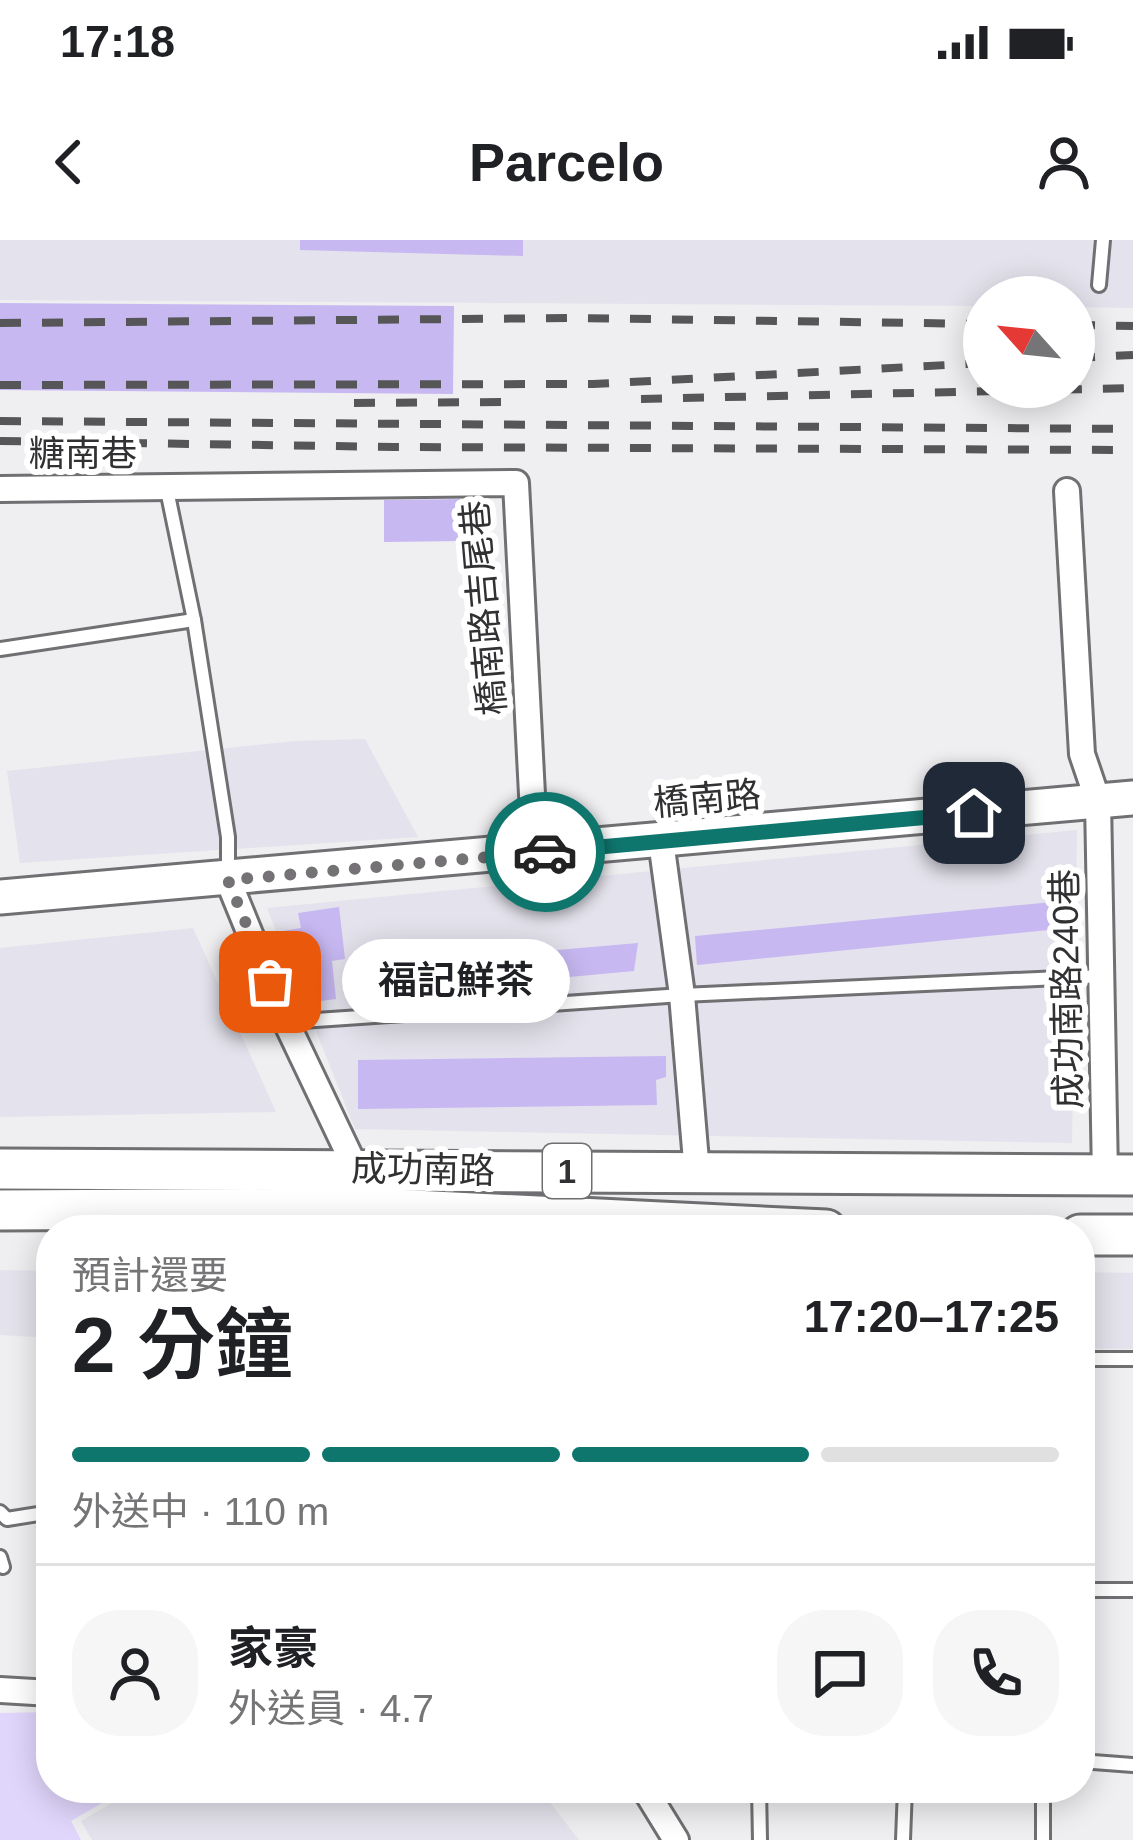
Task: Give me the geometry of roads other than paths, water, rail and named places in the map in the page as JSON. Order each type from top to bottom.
[{"type":"main road","name":"成功南路","points":[[0,1169],[1119,1175]]},
{"type":"main road","name":"成功南路","points":[[0,1210],[72,1215]]},
{"type":"main road","points":[[1095,1234],[1133,1234]]},
{"type":"street","name":"橋南路吉尾巷","points":[[166,490],[516,483],[535,853]]},
{"type":"street","name":"糖南巷","points":[[0,489],[166,490]]},
{"type":"street","name":"成功南路240巷","points":[[1067,491],[1082,754],[1098,801],[1103,976],[1119,1175]]},
{"type":"street","name":"橋南路","points":[[0,897],[1133,798]]},
{"type":"street","points":[[661,842],[682,995],[697,1173]]},
{"type":"street","points":[[228,880],[373,1215]]},
{"type":"street","points":[[0,1690],[36,1692]]},
{"type":"street","points":[[653,1803],[676,1840]]},
{"type":"lane","points":[[1100,285],[1103,240]]},
{"type":"lane","points":[[166,490],[194,620],[227,837],[228,880]]},
{"type":"lane","points":[[0,649],[194,620]]},
{"type":"lane","points":[[286,1022],[682,995],[1103,976]]},
{"type":"lane","points":[[1095,1359],[1133,1359]]},
{"type":"lane","points":[[0,1512],[7,1519],[36,1514]]},
{"type":"lane","points":[[1095,1590],[1133,1590]]},
{"type":"lane","points":[[1095,1762],[1133,1765]]},
{"type":"lane","points":[[759,1803],[760,1840]]},
{"type":"lane","points":[[903,1840],[904,1803]]},
{"type":"lane","points":[[1043,1803],[1043,1840]]},
{"type":"railway","points":[[0,323],[578,318],[963,324]]},
{"type":"railway","points":[[1095,325],[1133,326]]},
{"type":"railway","points":[[1095,357],[1133,355]]},
{"type":"railway","points":[[0,385],[593,384],[963,364]]},
{"type":"railway","points":[[641,399],[1133,388]]},
{"type":"railway","points":[[354,403],[509,402]]},
{"type":"railway","points":[[0,421],[1133,429]]},
{"type":"railway","points":[[0,441],[1133,450]]},
{"type":"place","name":"福記鮮茶","points":[[270,982]]}]
